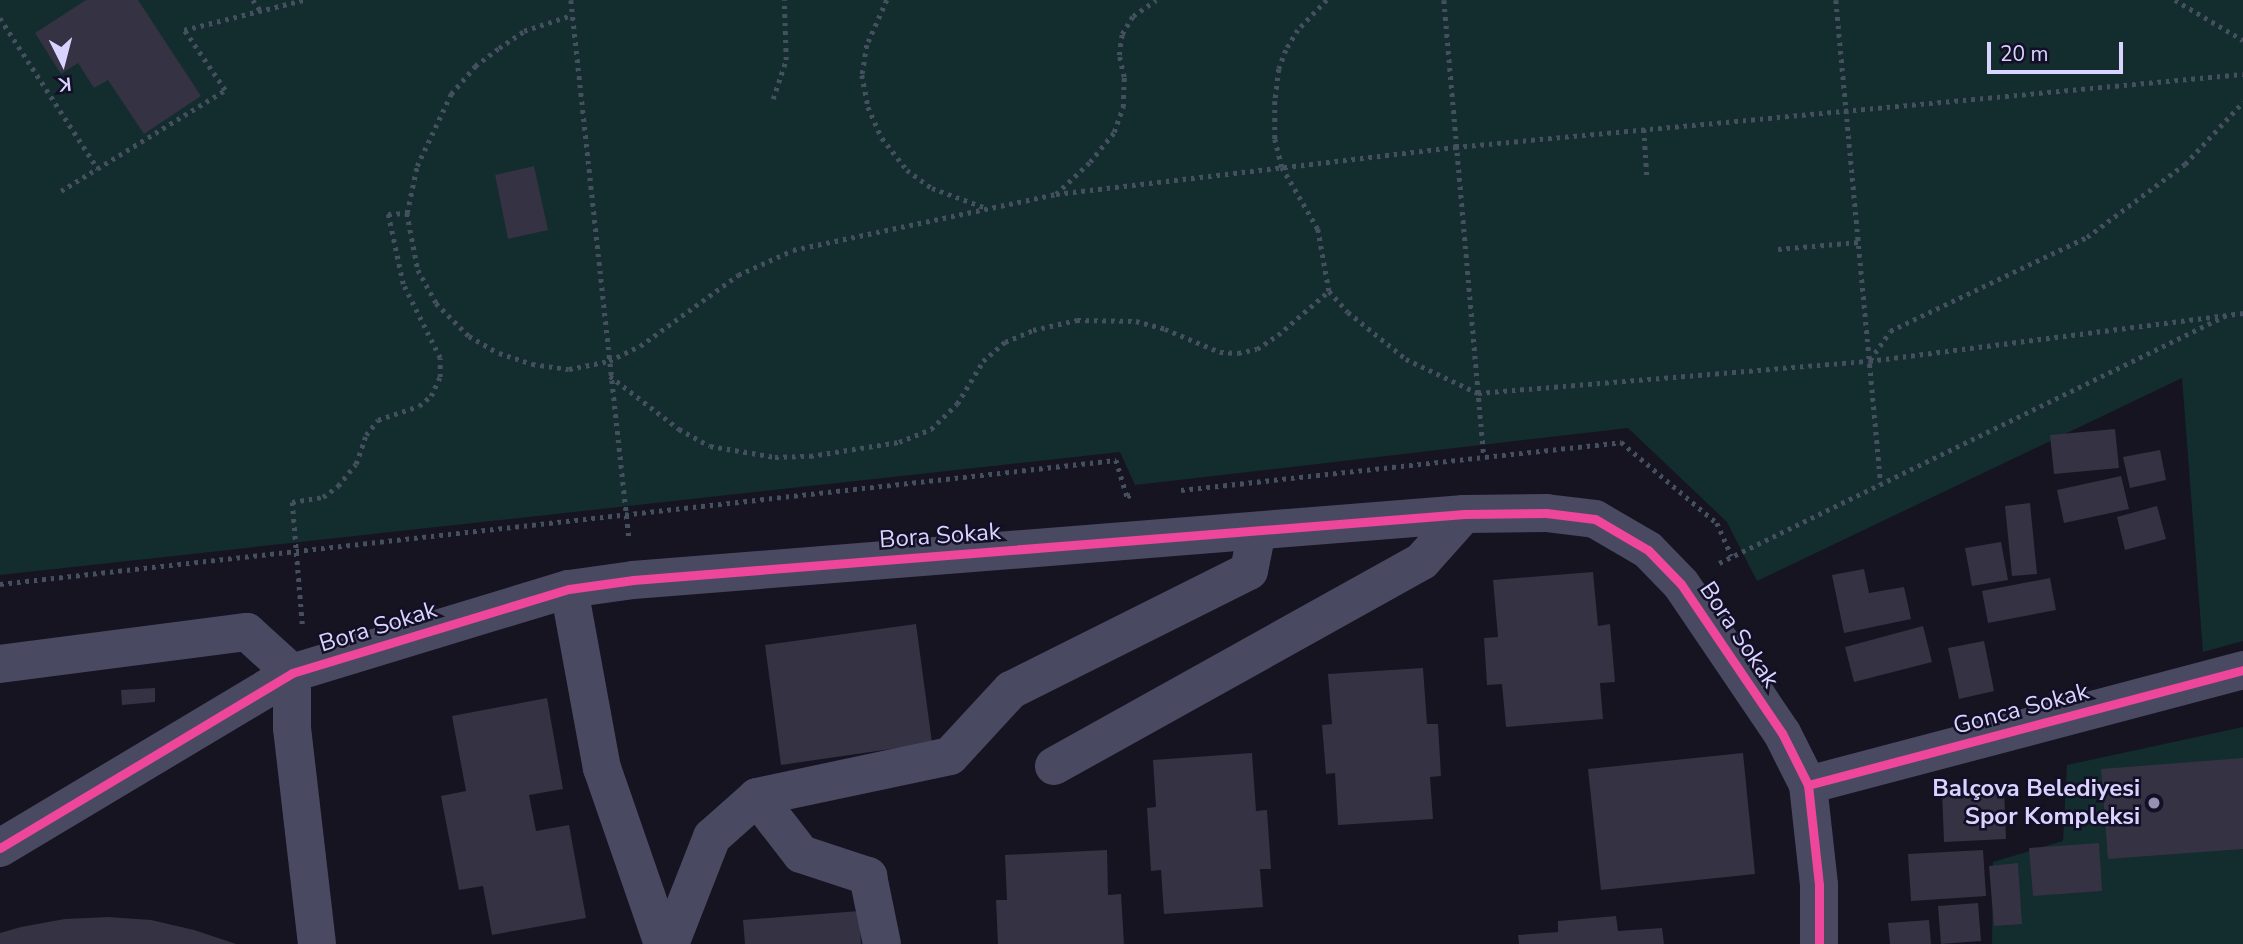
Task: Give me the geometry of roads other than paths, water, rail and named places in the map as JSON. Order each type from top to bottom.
[{"type":"street","name":"Bora Sokak","points":[[0,848],[292,673],[569,589],[633,580],[1464,514],[1546,513],[1595,519],[1648,550],[1681,584],[1782,733],[1808,785]]},
{"type":"street","points":[[1054,766],[1422,561],[1464,514]]},
{"type":"street","points":[[670,944],[712,837],[757,797],[950,756],[1011,690],[1250,571],[1256,531]]},
{"type":"street","points":[[569,589],[602,768],[663,944]]},
{"type":"street","points":[[0,664],[247,632],[292,673],[292,728],[317,944]]},
{"type":"street","name":"Gonca Sokak","points":[[1808,785],[2243,670]]},
{"type":"street","points":[[1808,785],[1819,885],[1819,944]]},
{"type":"street","points":[[757,797],[801,855],[868,876],[882,944]]},
{"type":"place","name":"Balçova Belediyesi Spor Kompleksi","points":[[2154,803]]}]
